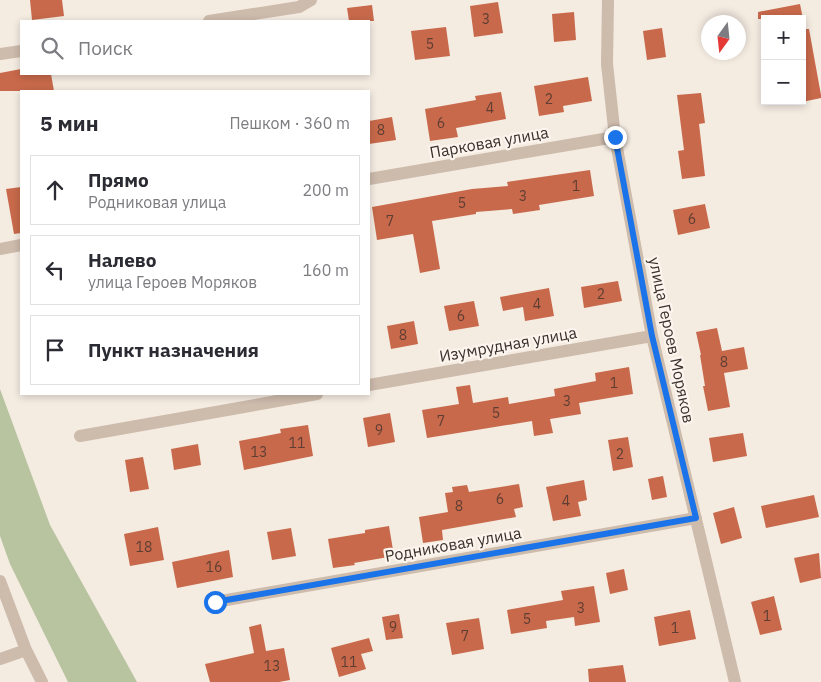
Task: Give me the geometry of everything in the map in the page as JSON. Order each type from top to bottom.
[{"type":"street","points":[[215,20],[299,7],[311,0]]},
{"type":"street","name":"улица Героев Моряков","points":[[608,0],[607,64],[615,137],[652,336],[735,682]]},
{"type":"street","points":[[0,54],[20,51]]},
{"type":"street","name":"Парковая улица","points":[[370,179],[615,137]]},
{"type":"street","points":[[0,249],[20,245]]},
{"type":"street","name":"Изумрудная улица","points":[[370,385],[652,336]]},
{"type":"street","points":[[80,436],[311,395]]},
{"type":"street","name":"Родниковая улица","points":[[215,602],[696,518]]},
{"type":"street","points":[[0,581],[26,650],[42,682]]},
{"type":"street","points":[[0,658],[26,650]]},
{"type":"green space","points":[[0,389],[50,525],[137,682],[68,682],[10,564],[0,536]]},
{"type":"building","points":[[30,0],[62,0],[64,16],[32,20]]},
{"type":"building","points":[[498,2],[503,33],[474,37],[470,6]]},
{"type":"building","points":[[800,4],[802,15],[761,15],[761,19],[758,19],[758,12]]},
{"type":"building","points":[[372,5],[374,21],[349,20],[347,8]]},
{"type":"building","points":[[574,12],[576,40],[554,42],[552,14]]},
{"type":"building","points":[[446,27],[450,56],[415,60],[411,31]]},
{"type":"building","points":[[662,28],[666,57],[647,60],[643,31]]},
{"type":"building","points":[[806,29],[809,29],[821,98],[806,101]]},
{"type":"building","points":[[20,69],[20,75],[51,75],[54,90],[0,91],[0,73]]},
{"type":"building","points":[[588,77],[592,101],[563,106],[564,112],[539,116],[534,86]]},
{"type":"building","points":[[501,92],[506,119],[456,128],[458,137],[430,141],[425,109],[476,100],[475,96]]},
{"type":"building","points":[[701,93],[705,123],[699,124],[705,176],[682,179],[678,151],[684,150],[677,95]]},
{"type":"building","points":[[392,117],[396,140],[370,144],[370,121]]},
{"type":"building","points":[[590,170],[594,196],[539,205],[540,210],[513,214],[512,209],[476,212],[476,214],[432,221],[440,269],[420,273],[413,234],[377,240],[372,207],[472,189],[508,186],[507,182]]},
{"type":"building","points":[[20,187],[20,233],[14,234],[6,189]]},
{"type":"building","points":[[705,204],[710,228],[678,235],[673,210]]},
{"type":"building","points":[[618,281],[622,301],[584,308],[581,287]]},
{"type":"building","points":[[549,288],[554,316],[525,321],[523,307],[503,311],[500,297]]},
{"type":"building","points":[[474,301],[479,326],[449,331],[444,306]]},
{"type":"building","points":[[414,321],[418,344],[391,349],[387,326]]},
{"type":"building","points":[[717,328],[722,351],[744,347],[748,369],[724,373],[730,407],[708,411],[696,332]]},
{"type":"building","points":[[629,367],[633,394],[579,403],[581,414],[550,419],[553,433],[534,436],[532,421],[427,438],[422,410],[459,404],[456,387],[470,385],[473,403],[508,397],[509,404],[555,396],[554,389],[596,381],[595,373]]},
{"type":"building","points":[[390,413],[395,442],[368,447],[363,418]]},
{"type":"building","points":[[308,425],[313,456],[244,470],[239,441],[281,433],[280,429]]},
{"type":"building","points":[[743,433],[747,456],[713,462],[709,438]]},
{"type":"building","points":[[628,437],[633,467],[613,471],[608,440]]},
{"type":"building","points":[[198,444],[201,465],[174,470],[171,449]]},
{"type":"building","points":[[143,457],[149,489],[130,492],[125,460]]},
{"type":"building","points":[[663,476],[667,497],[652,500],[648,479]]},
{"type":"building","points":[[584,480],[587,500],[578,502],[581,516],[553,521],[546,487]]},
{"type":"building","points":[[519,484],[523,507],[514,509],[516,517],[442,530],[443,540],[423,543],[419,517],[448,512],[445,493],[453,492],[452,487],[467,485],[469,492]]},
{"type":"building","points":[[814,495],[819,517],[766,528],[761,506]]},
{"type":"building","points":[[734,507],[742,538],[721,544],[713,513]]},
{"type":"building","points":[[389,526],[394,556],[333,568],[328,539],[365,533],[365,530]]},
{"type":"building","points":[[158,527],[164,560],[130,566],[124,534]]},
{"type":"building","points":[[291,528],[296,556],[272,560],[267,532]]},
{"type":"building","points":[[229,550],[233,577],[177,588],[172,562]]},
{"type":"building","points":[[819,553],[821,578],[800,583],[794,558]]},
{"type":"building","points":[[624,569],[628,590],[610,594],[606,573]]},
{"type":"building","points":[[594,586],[600,622],[575,626],[574,617],[546,621],[547,628],[511,634],[507,610],[563,600],[561,591]]},
{"type":"building","points":[[774,596],[782,630],[760,635],[751,602]]},
{"type":"building","points":[[690,610],[696,639],[659,646],[654,617]]},
{"type":"building","points":[[399,614],[403,638],[386,640],[382,617]]},
{"type":"building","points":[[479,618],[484,649],[452,655],[446,623]]},
{"type":"building","points":[[261,624],[266,651],[284,648],[290,680],[279,682],[210,682],[205,664],[254,653],[249,627]]},
{"type":"building","points":[[369,638],[373,651],[361,654],[366,669],[339,677],[331,648]]},
{"type":"building","points":[[623,665],[626,682],[589,682],[588,669]]},
{"type":"route","points":[[215,602],[696,518],[652,336],[615,137]]}]
